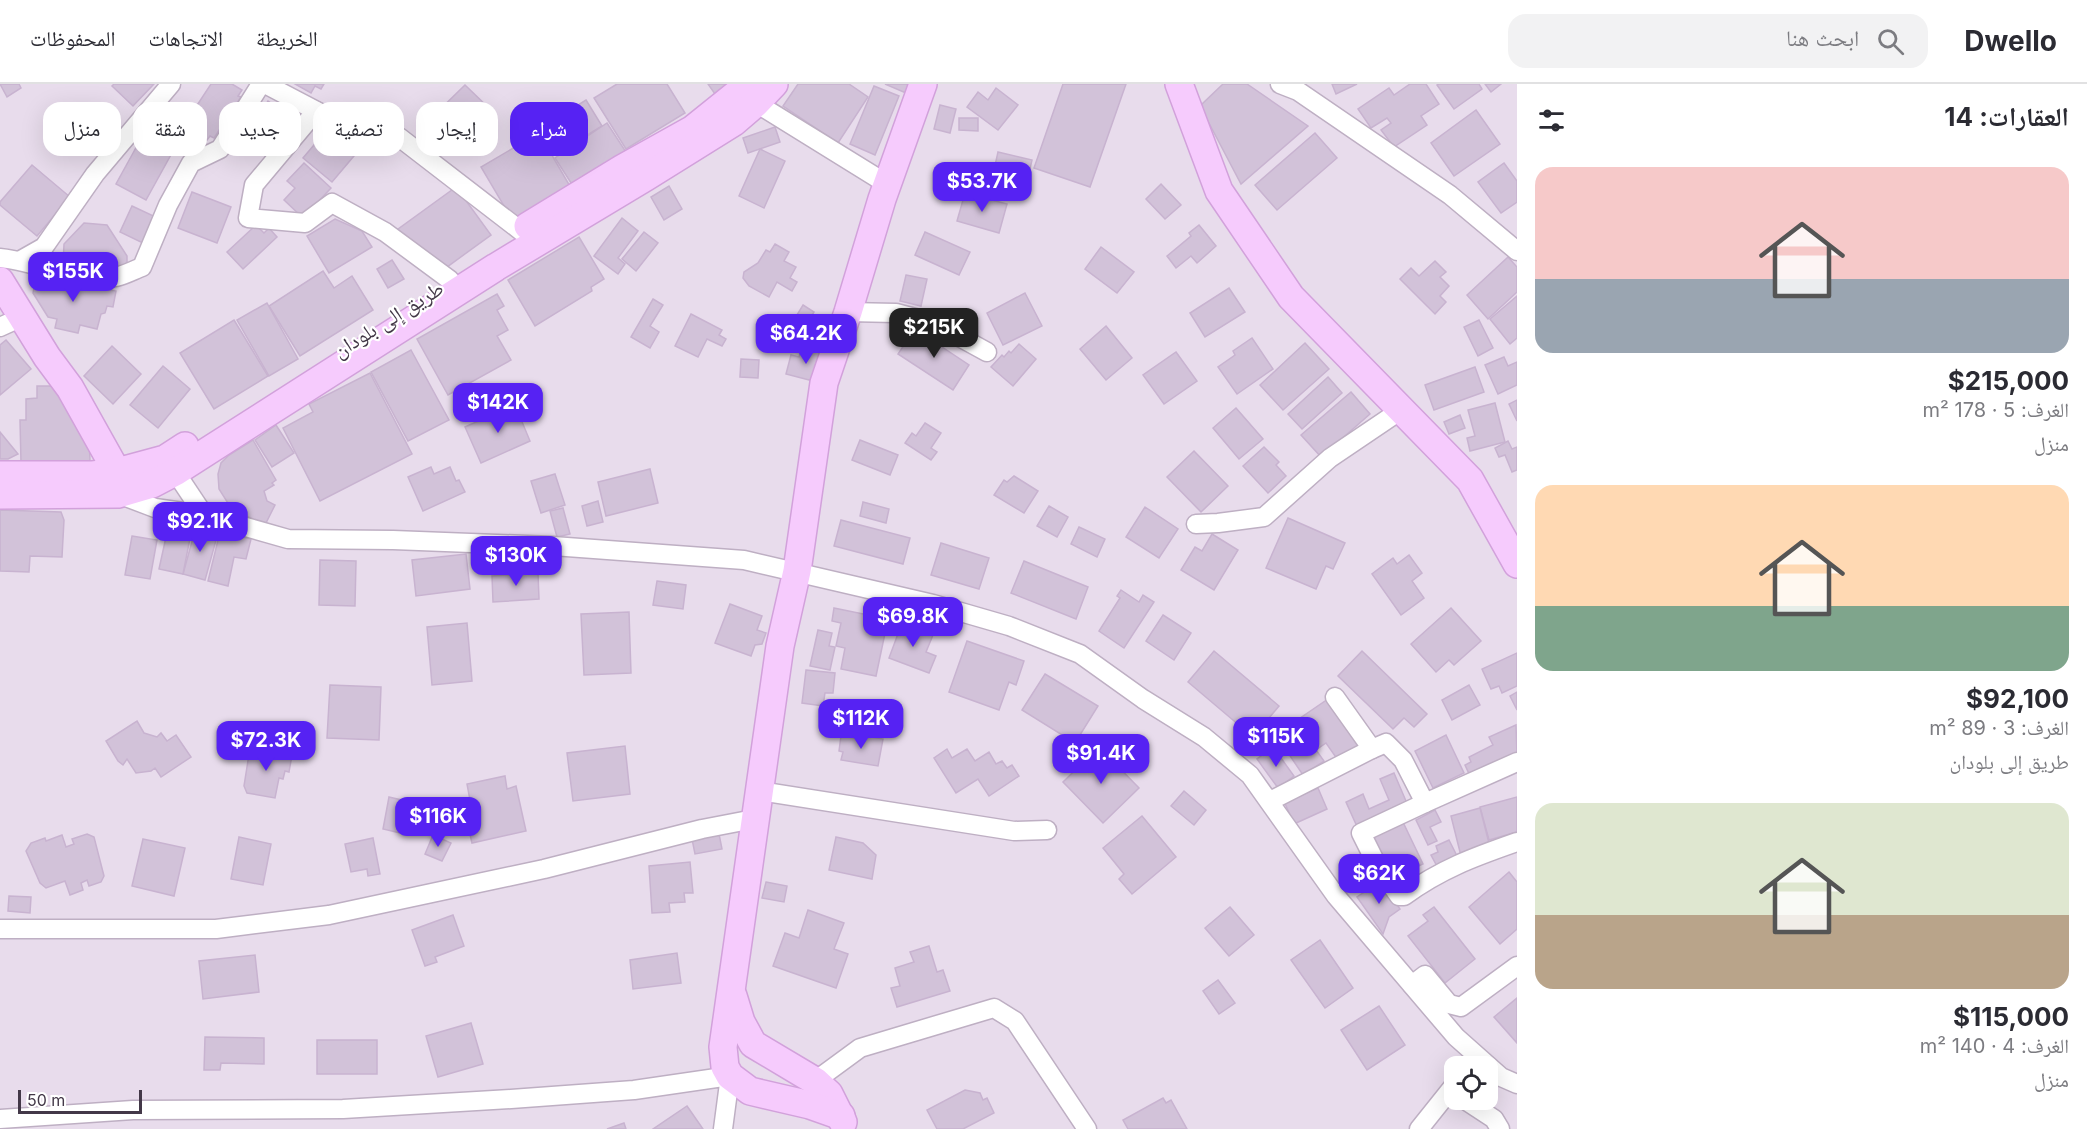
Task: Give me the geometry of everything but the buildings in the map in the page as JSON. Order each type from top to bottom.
[{"type":"main road","points":[[843,1123],[810,1105],[750,1091],[730,1076],[725,1067],[723,1047],[780,646],[797,572],[824,383],[887,184],[922,84]]},
{"type":"main road","points":[[1179,84],[1219,191],[1291,297],[1470,480],[1517,564]]},
{"type":"main road","points":[[0,495],[117,483],[152,484],[170,465],[734,122],[760,90]]},
{"type":"main road","name":"طريق إلى بلودان","points":[[170,465],[521,231],[623,168],[760,90]]},
{"type":"main road","points":[[0,281],[11,322],[47,357],[70,388],[117,483]]},
{"type":"main road","points":[[0,475],[82,476],[117,483]]},
{"type":"main road","points":[[732,992],[741,1022],[753,1044],[815,1081],[830,1094],[843,1123]]},
{"type":"street","points":[[21,260],[44,247],[95,174],[171,84]]},
{"type":"street","points":[[0,258],[21,260],[83,276],[115,277],[142,267],[168,205],[191,163],[220,149],[261,84]]},
{"type":"street","points":[[265,84],[313,109]]},
{"type":"street","points":[[1280,84],[1298,91],[1440,188],[1517,251]]},
{"type":"street","points":[[760,90],[887,184]]},
{"type":"street","points":[[313,115],[254,185],[248,218],[305,223],[332,203],[385,232],[450,280]]},
{"type":"street","points":[[404,141],[521,231]]},
{"type":"street","points":[[848,312],[896,313],[934,323],[987,352]]},
{"type":"street","points":[[1196,524],[1264,517],[1330,458],[1401,410]]},
{"type":"street","points":[[170,465],[204,515]]},
{"type":"street","points":[[117,483],[154,508],[204,515],[288,539],[554,546],[744,560],[933,604],[1009,626],[1080,654],[1143,699],[1204,737],[1250,775],[1336,896],[1456,1037],[1469,1056]]},
{"type":"street","points":[[1335,697],[1372,749]]},
{"type":"street","points":[[1269,801],[1386,743],[1403,760],[1425,803]]},
{"type":"street","points":[[1517,762],[1361,832],[1377,865],[1399,896],[1404,896],[1429,878],[1467,859],[1517,842]]},
{"type":"street","points":[[759,791],[1014,831],[1047,830]]},
{"type":"street","points":[[0,929],[216,929],[329,915],[544,869],[754,819]]},
{"type":"street","points":[[1412,985],[1425,975],[1449,1004],[1461,1007],[1517,966]]},
{"type":"street","points":[[815,1081],[860,1048],[994,1008],[1015,1021],[1087,1129]]},
{"type":"street","points":[[1498,1075],[1517,1084]]},
{"type":"street","points":[[0,1119],[133,1110],[343,1109],[489,1101],[634,1090],[730,1076],[723,1129]]},
{"type":"street","points":[[1419,1129],[1444,1103]]},
{"type":"street","points":[[1482,1110],[1494,1119],[1500,1129]]},
{"type":"shaded area","points":[[0,84],[1517,84],[1517,1129],[0,1129]]}]
